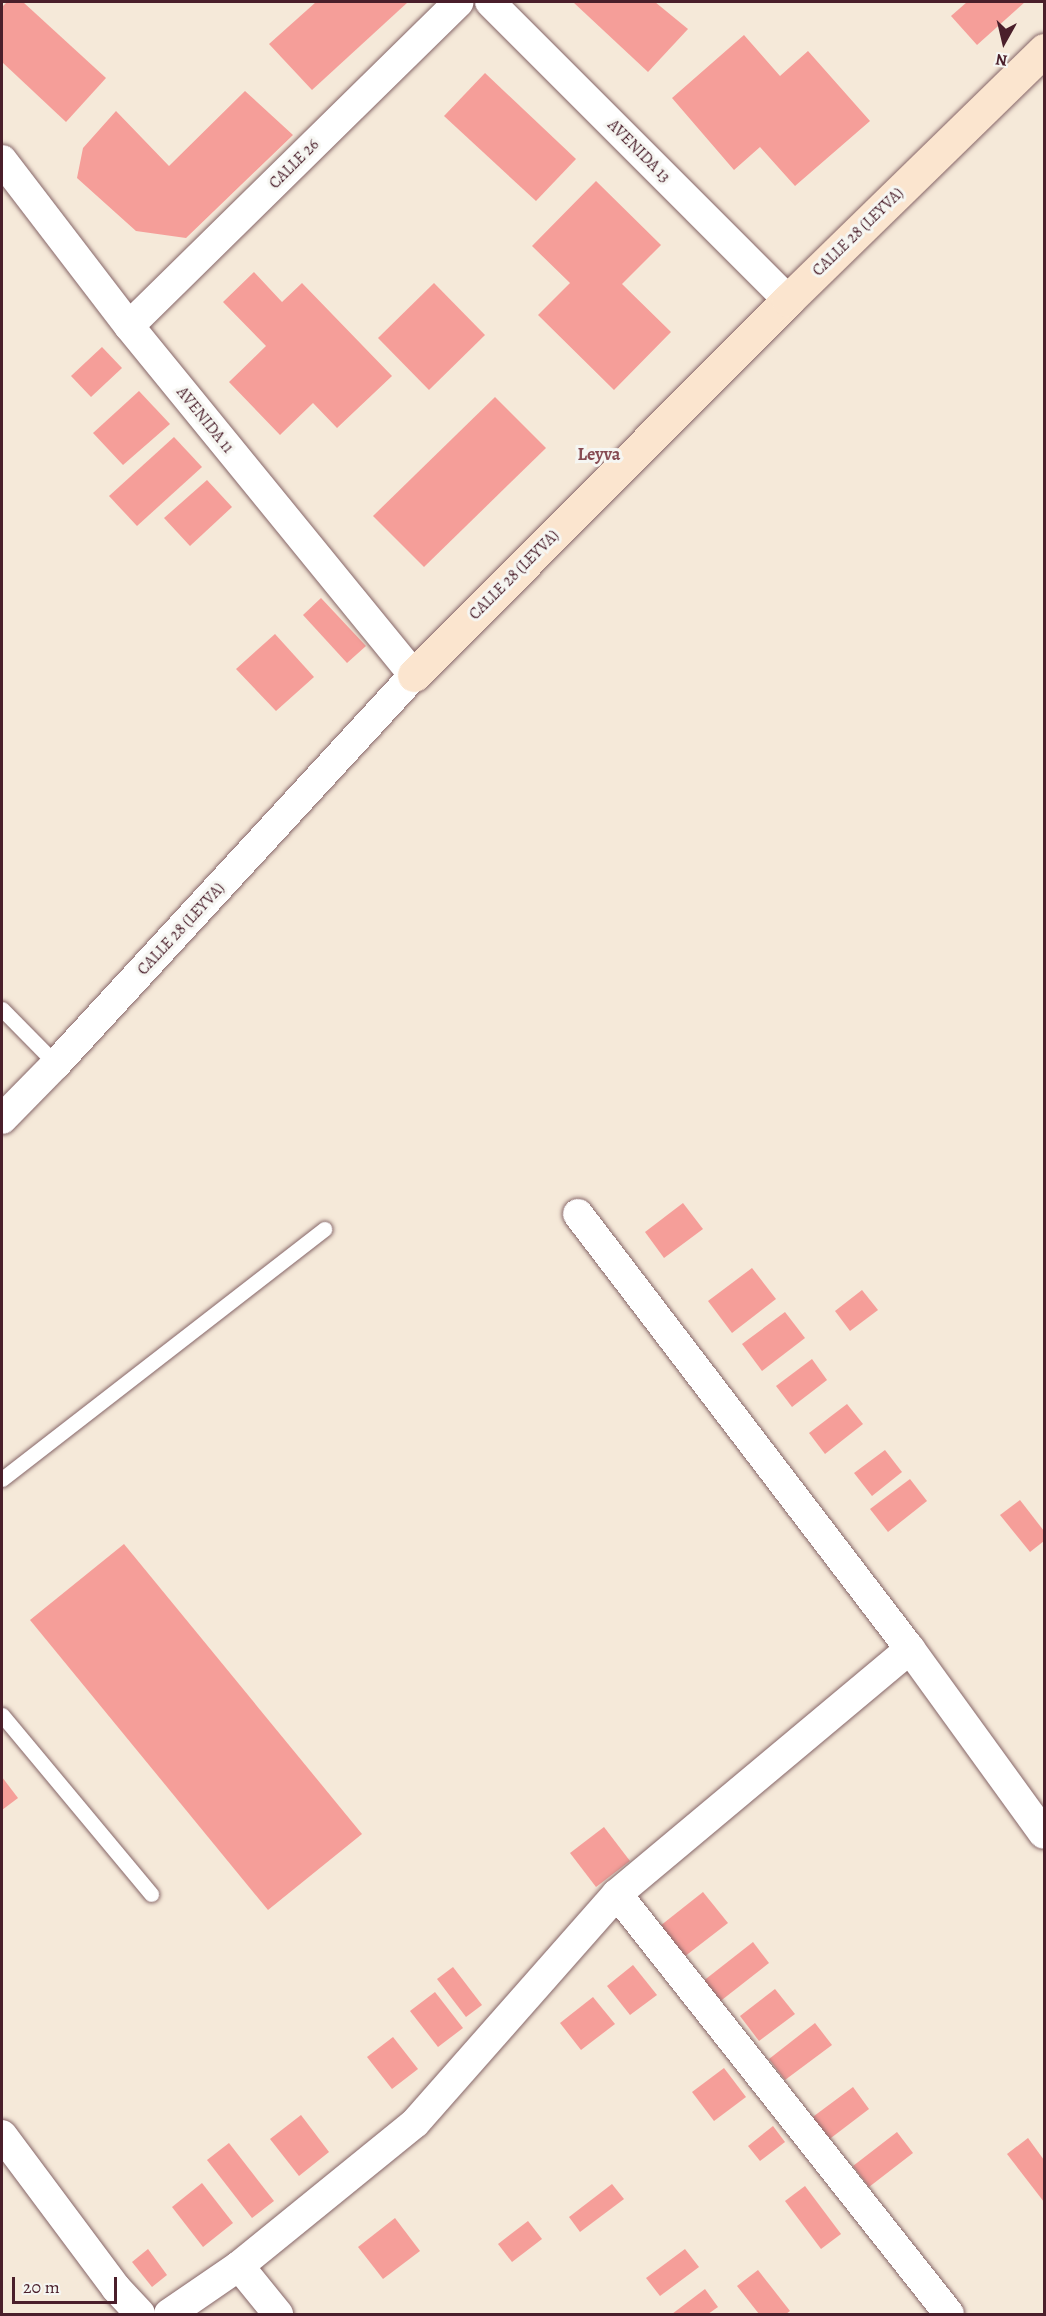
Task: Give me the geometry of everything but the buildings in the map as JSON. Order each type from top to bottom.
[{"type":"street","name":"CALLE 26","points":[[129,326],[459,2]]},
{"type":"street","name":"AVENIDA 13","points":[[490,2],[788,300]]},
{"type":"street","name":"CALLE 28 (LEYVA)","points":[[2,1119],[56,1065],[414,675],[788,300],[1042,56]]},
{"type":"street","name":"AVENIDA 11","points":[[2,160],[129,326],[414,675]]},
{"type":"street","points":[[578,1214],[910,1649],[1044,1834]]},
{"type":"street","points":[[169,2314],[239,2266],[415,2123],[617,1894],[910,1649]]},
{"type":"street","points":[[617,1894],[949,2314]]},
{"type":"street","points":[[2,2135],[116,2288],[140,2314]]},
{"type":"street","points":[[239,2266],[278,2314]]},
{"type":"lane","points":[[2,1009],[56,1065]]},
{"type":"lane","points":[[2,1479],[324,1229]]},
{"type":"lane","points":[[2,1715],[151,1894]]},
{"type":"district","name":"Leyva","points":[[599,454]]}]
